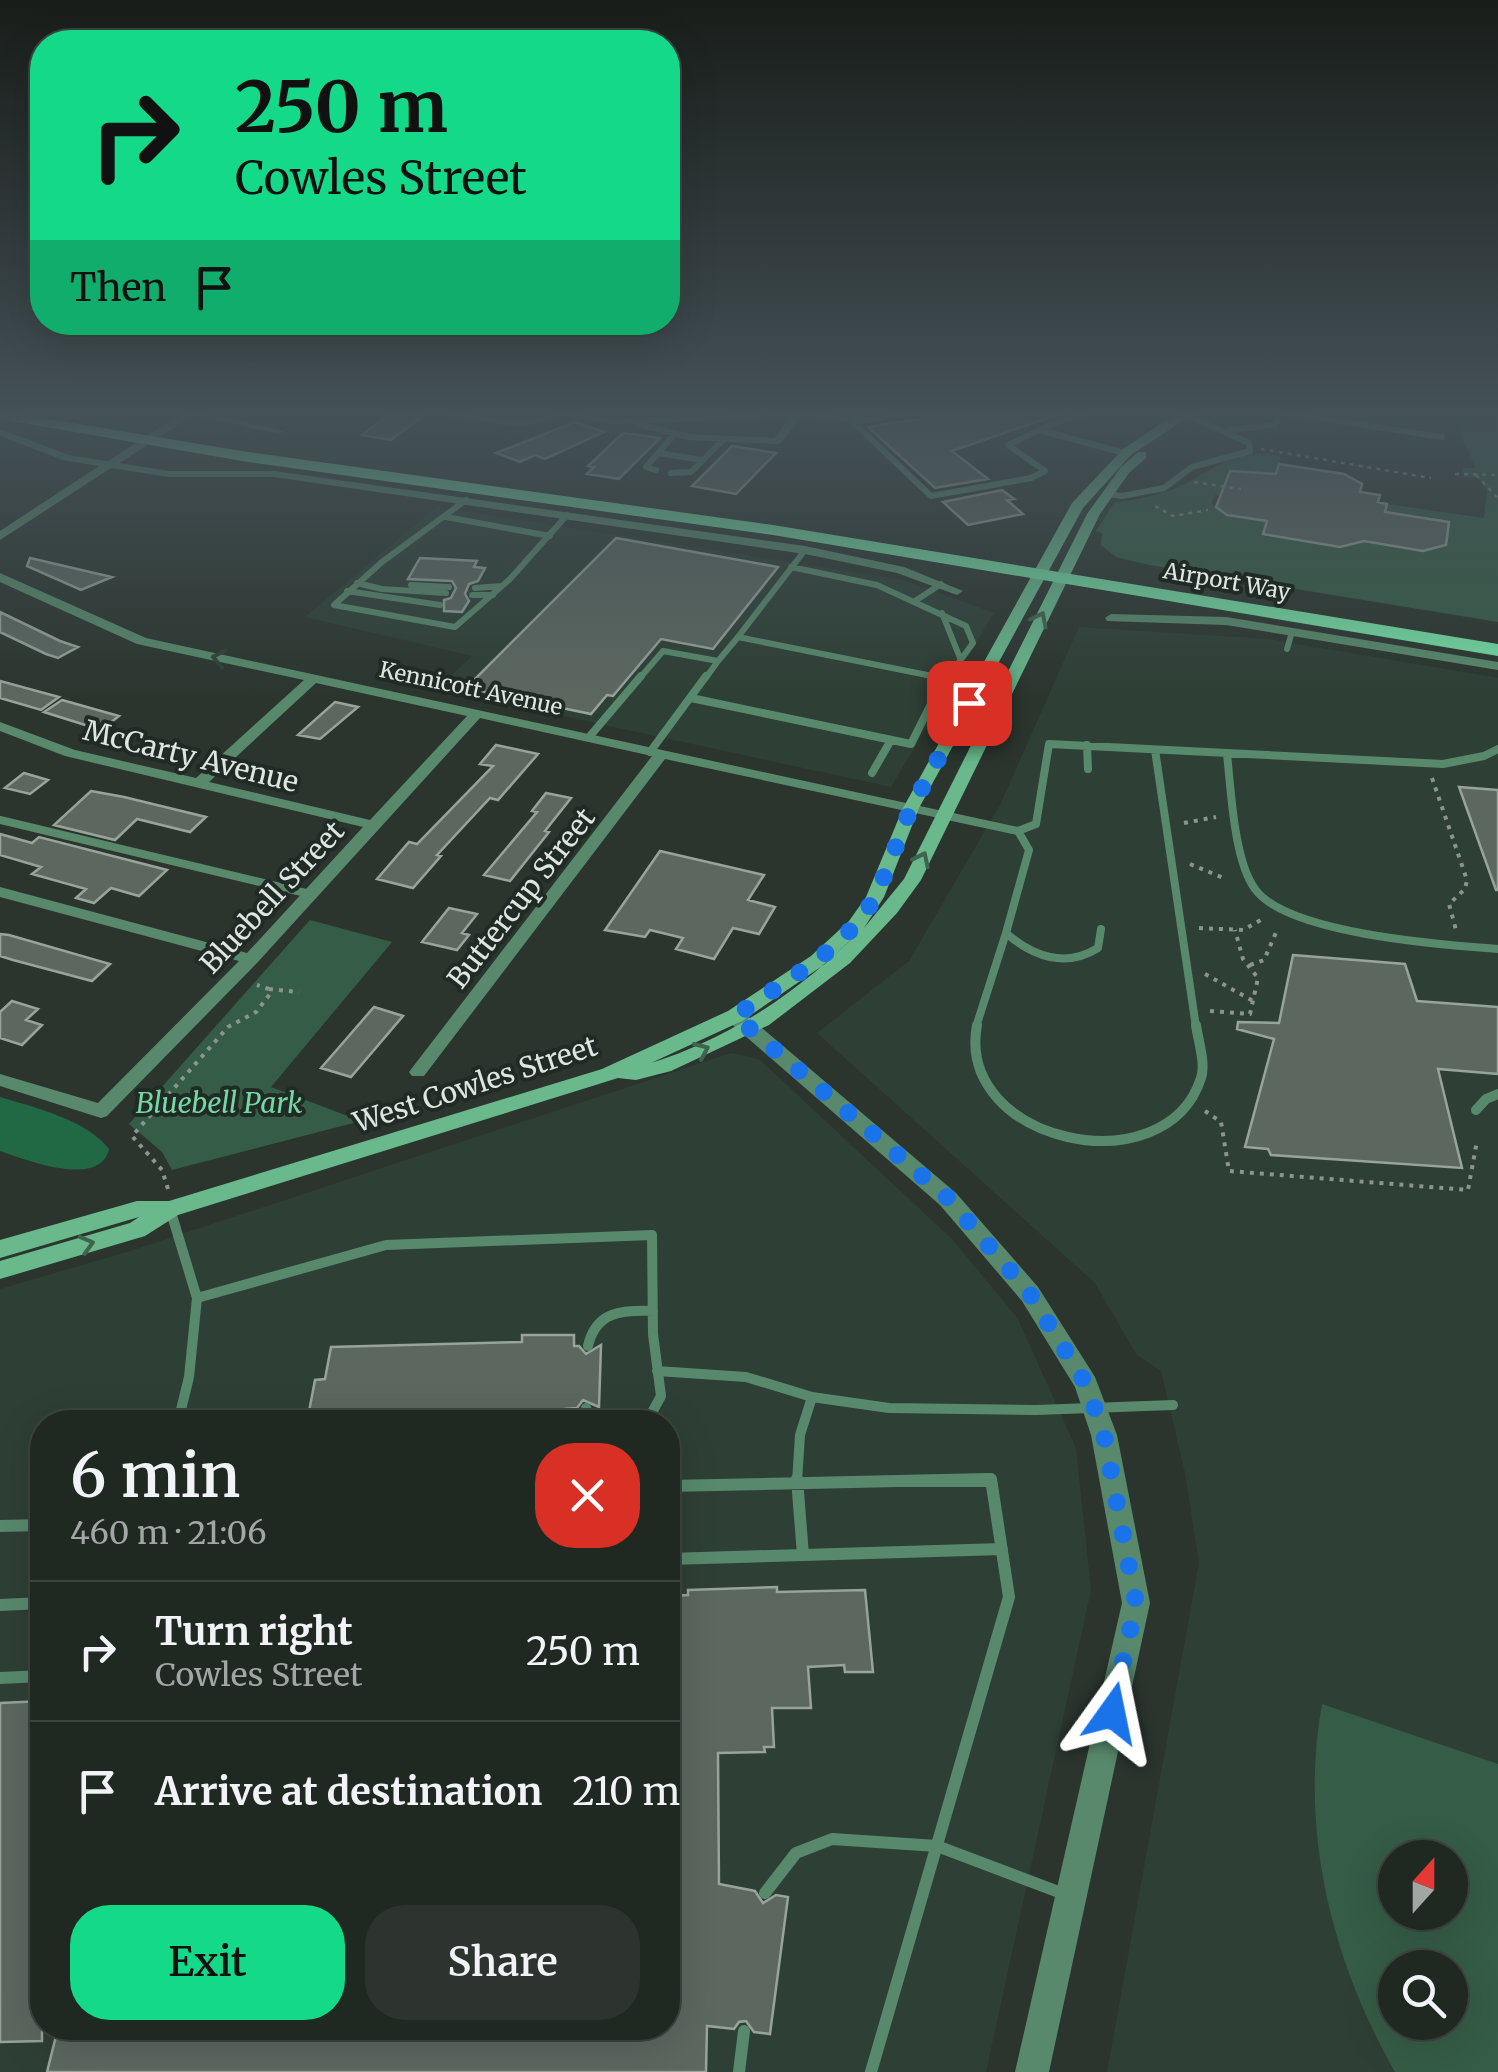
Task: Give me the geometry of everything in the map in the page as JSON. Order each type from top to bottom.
[{"type":"main road","name":"Airport Way","points":[[612,507],[1498,633]]},
{"type":"main road","name":"Airport Way","points":[[659,507],[1044,566]]},
{"type":"main road","points":[[742,1022],[856,925],[876,897],[911,808],[1077,507]]},
{"type":"main road","points":[[742,1022],[815,986],[872,934],[912,880],[982,743],[984,729],[1101,507]]},
{"type":"main road","name":"Airport Way","points":[[1066,569],[1498,650]]},
{"type":"main road","name":"West Cowles Street","points":[[0,1249],[609,1074],[742,1022]]},
{"type":"main road","name":"West Cowles Street","points":[[0,1270],[137,1230],[169,1199]]},
{"type":"street","points":[[0,536],[45,507]]},
{"type":"street","points":[[514,507],[804,550],[900,570],[957,590]]},
{"type":"street","name":"Kennicott Avenue","points":[[0,577],[142,641],[943,815]]},
{"type":"street","points":[[1111,618],[1200,619],[1498,666]]},
{"type":"street","points":[[197,785],[314,678]]},
{"type":"street","name":"Bluebell Street","points":[[0,1080],[101,1111],[251,959],[477,713]]},
{"type":"street","name":"McCarty Avenue","points":[[0,726],[70,753],[373,825]]},
{"type":"street","name":"Buttercup Street","points":[[418,1072],[656,753]]},
{"type":"street","points":[[0,892],[251,959]]},
{"type":"street","points":[[742,1022],[948,1198],[1030,1294],[1086,1384],[1096,1409],[1136,1603],[1032,2072]]},
{"type":"lane","points":[[458,507],[334,604],[448,628],[460,624],[498,590],[567,514]]},
{"type":"lane","points":[[446,517],[550,536]]},
{"type":"lane","points":[[656,753],[691,698],[804,550]]},
{"type":"lane","points":[[691,698],[911,744],[948,677],[973,643],[966,626],[942,612],[848,577],[791,567]]},
{"type":"lane","points":[[356,584],[444,597]]},
{"type":"lane","points":[[356,584],[444,597]]},
{"type":"lane","points":[[356,584],[383,598],[444,597]]},
{"type":"lane","points":[[915,601],[941,584]]},
{"type":"lane","points":[[470,599],[498,590]]},
{"type":"lane","points":[[470,599],[498,590]]},
{"type":"lane","points":[[470,599],[481,606]]},
{"type":"lane","points":[[942,612],[960,658]]},
{"type":"lane","points":[[1287,649],[1292,632]]},
{"type":"lane","points":[[738,637],[1005,688]]},
{"type":"lane","points":[[590,736],[663,651],[718,661]]},
{"type":"lane","points":[[872,773],[891,740]]},
{"type":"lane","points":[[943,815],[1018,832],[1036,824],[1043,786],[1042,762],[1050,744],[1443,764],[1484,756],[1498,749]]},
{"type":"lane","points":[[1087,745],[1088,770]]},
{"type":"lane","points":[[1018,832],[1029,850],[974,1041],[978,1076],[996,1098],[1026,1122],[1072,1138],[1105,1141],[1155,1131],[1174,1122],[1199,1094],[1202,1074],[1155,750]]},
{"type":"lane","points":[[1227,754],[1252,884],[1262,899],[1292,916],[1320,924],[1495,949],[1498,959]]},
{"type":"lane","points":[[0,820],[310,894]]},
{"type":"lane","points":[[1006,933],[1018,946],[1056,959],[1085,958],[1098,948],[1101,930]]},
{"type":"lane","points":[[1476,1110],[1486,1099],[1498,1094]]},
{"type":"lane","points":[[169,1199],[197,1298],[189,1378],[181,1410]]},
{"type":"lane","points":[[197,1298],[402,1243],[652,1236],[653,1311],[661,1396],[653,1410]]},
{"type":"lane","points":[[588,1346],[589,1332],[598,1319],[620,1310],[653,1311]]},
{"type":"lane","points":[[657,1371],[746,1377],[812,1397],[890,1408],[1096,1409],[1173,1404]]},
{"type":"lane","points":[[803,1555],[796,1448],[801,1420],[812,1397]]},
{"type":"lane","points":[[680,1486],[992,1479],[1009,1597],[871,2072]]},
{"type":"lane","points":[[0,1526],[30,1525]]},
{"type":"lane","points":[[680,1559],[1002,1549]]},
{"type":"lane","points":[[0,1605],[30,1604]]},
{"type":"lane","points":[[0,1678],[30,1677]]},
{"type":"lane","points":[[765,1893],[796,1853],[832,1839],[937,1846],[1071,1897]]},
{"type":"lane","points":[[739,2072],[744,2031]]},
{"type":"path","points":[[1156,507],[1160,512],[1185,517],[1208,510]]},
{"type":"path","points":[[1431,775],[1467,880],[1465,889],[1449,904],[1457,934]]},
{"type":"path","points":[[1184,823],[1216,817]]},
{"type":"path","points":[[1190,864],[1226,879]]},
{"type":"path","points":[[1199,928],[1247,929],[1261,920]]},
{"type":"path","points":[[1248,966],[1264,960],[1278,928]]},
{"type":"path","points":[[1210,1011],[1250,1014],[1258,978],[1248,966],[1235,930]]},
{"type":"path","points":[[1205,974],[1252,1001]]},
{"type":"path","points":[[257,985],[298,992]]},
{"type":"path","points":[[169,1199],[162,1170],[132,1139],[134,1132],[228,1028],[261,1008],[269,989]]},
{"type":"path","points":[[1204,1112],[1221,1122],[1229,1170],[1468,1190],[1477,1141]]},
{"type":"shaded area","points":[[437,507],[904,580],[994,613],[891,787],[437,689],[472,656],[305,617]]},
{"type":"shaded area","points":[[1079,627],[1268,639],[1498,678],[1498,2072],[1107,2072],[1199,1563],[1185,1473],[1161,1371],[1136,1354],[1095,1283],[817,1033],[909,961],[1000,805]]},
{"type":"shaded area","points":[[731,1053],[759,1059],[953,1240],[1018,1319],[1076,1448],[1091,1590],[986,2072],[0,2072],[0,1289],[130,1251]]},
{"type":"green space","points":[[1112,507],[1215,507],[1227,515],[1267,521],[1264,534],[1340,547],[1364,541],[1423,551],[1445,546],[1449,522],[1385,512],[1386,507],[1484,518],[1485,507],[1498,507],[1498,622],[1149,565],[1116,557],[1101,545],[1102,533],[1096,531]]},
{"type":"green space","name":"Bluebell Park","points":[[310,920],[392,942],[271,1087],[361,1121],[172,1170],[162,1152],[129,1124]]},
{"type":"green space","points":[[0,1097],[59,1116],[87,1130],[109,1149],[103,1161],[77,1170],[0,1151]]},
{"type":"green space","points":[[1322,1704],[1498,1764],[1498,2072],[1395,2072],[1378,2040],[1468,2040],[1468,1950],[1378,1950],[1378,2040],[1338,1940],[1318,1847],[1315,1799]]},
{"type":"building","points":[[948,507],[1015,507],[1023,514],[968,525]]},
{"type":"building","points":[[1216,507],[1386,507],[1385,512],[1449,522],[1446,545],[1423,551],[1364,541],[1340,547],[1263,534],[1267,521],[1227,515]]},
{"type":"building","points":[[616,538],[778,567],[713,649],[661,639],[613,696],[607,695],[591,714],[466,688]]},
{"type":"building","points":[[30,558],[112,577],[81,590],[27,566]]},
{"type":"building","points":[[420,558],[477,561],[474,567],[485,568],[478,581],[469,584],[465,594],[469,601],[462,612],[444,611],[444,600],[451,598],[456,588],[452,581],[408,579]]},
{"type":"building","points":[[0,612],[78,647],[58,658],[46,654],[0,632]]},
{"type":"building","points":[[0,681],[59,697],[41,710],[0,698]]},
{"type":"building","points":[[62,700],[119,716],[101,730],[44,712]]},
{"type":"building","points":[[335,702],[358,707],[320,739],[298,735]]},
{"type":"building","points":[[496,745],[538,754],[498,800],[490,798],[437,855],[441,856],[413,888],[377,879],[409,842],[417,844],[493,766],[480,764]]},
{"type":"building","points":[[24,773],[48,780],[30,794],[5,788]]},
{"type":"building","points":[[1459,787],[1498,790],[1498,890],[1496,890]]},
{"type":"building","points":[[91,791],[206,817],[190,832],[137,819],[115,840],[54,825]]},
{"type":"building","points":[[546,793],[571,798],[545,831],[549,832],[510,881],[484,875],[537,812],[532,811]]},
{"type":"building","points":[[0,834],[32,843],[39,837],[167,870],[139,896],[111,888],[94,903],[76,898],[86,889],[32,874],[41,867],[0,855]]},
{"type":"building","points":[[660,851],[764,875],[748,900],[775,907],[759,934],[733,928],[714,959],[676,949],[683,938],[650,930],[645,937],[605,930]]},
{"type":"building","points":[[449,908],[477,914],[462,933],[469,935],[457,950],[422,942]]},
{"type":"building","points":[[0,934],[110,964],[92,981],[13,960],[0,956]]},
{"type":"building","points":[[1293,955],[1405,964],[1417,1001],[1498,1007],[1498,1074],[1438,1069],[1462,1168],[1271,1155],[1268,1149],[1245,1147],[1274,1039],[1237,1029],[1238,1022],[1279,1023]]},
{"type":"building","points":[[12,1001],[38,1009],[26,1020],[42,1025],[22,1045],[0,1038],[0,1012]]},
{"type":"building","points":[[374,1007],[403,1016],[351,1077],[321,1068]]},
{"type":"building","points":[[522,1335],[574,1335],[574,1346],[586,1354],[601,1345],[599,1407],[583,1400],[577,1408],[565,1410],[309,1410],[315,1380],[325,1379],[331,1347],[522,1342]]},
{"type":"building","points":[[688,1590],[865,1590],[873,1672],[845,1672],[844,1665],[808,1667],[811,1708],[772,1708],[774,1747],[764,1747],[765,1752],[718,1753],[719,1884],[755,1891],[763,1903],[776,1895],[788,1897],[770,2034],[754,2032],[746,2021],[739,2022],[734,2029],[707,2026],[706,2072],[47,2072],[55,2040],[680,2040],[680,1595],[688,1595]]},
{"type":"building","points":[[30,1702],[30,2040],[42,2041],[0,2042],[0,1703]]},
{"type":"route","points":[[969,703],[911,808],[876,897],[856,925],[818,960],[735,1016],[948,1198],[1030,1294],[1086,1384],[1104,1435],[1136,1603],[1112,1713]]}]
